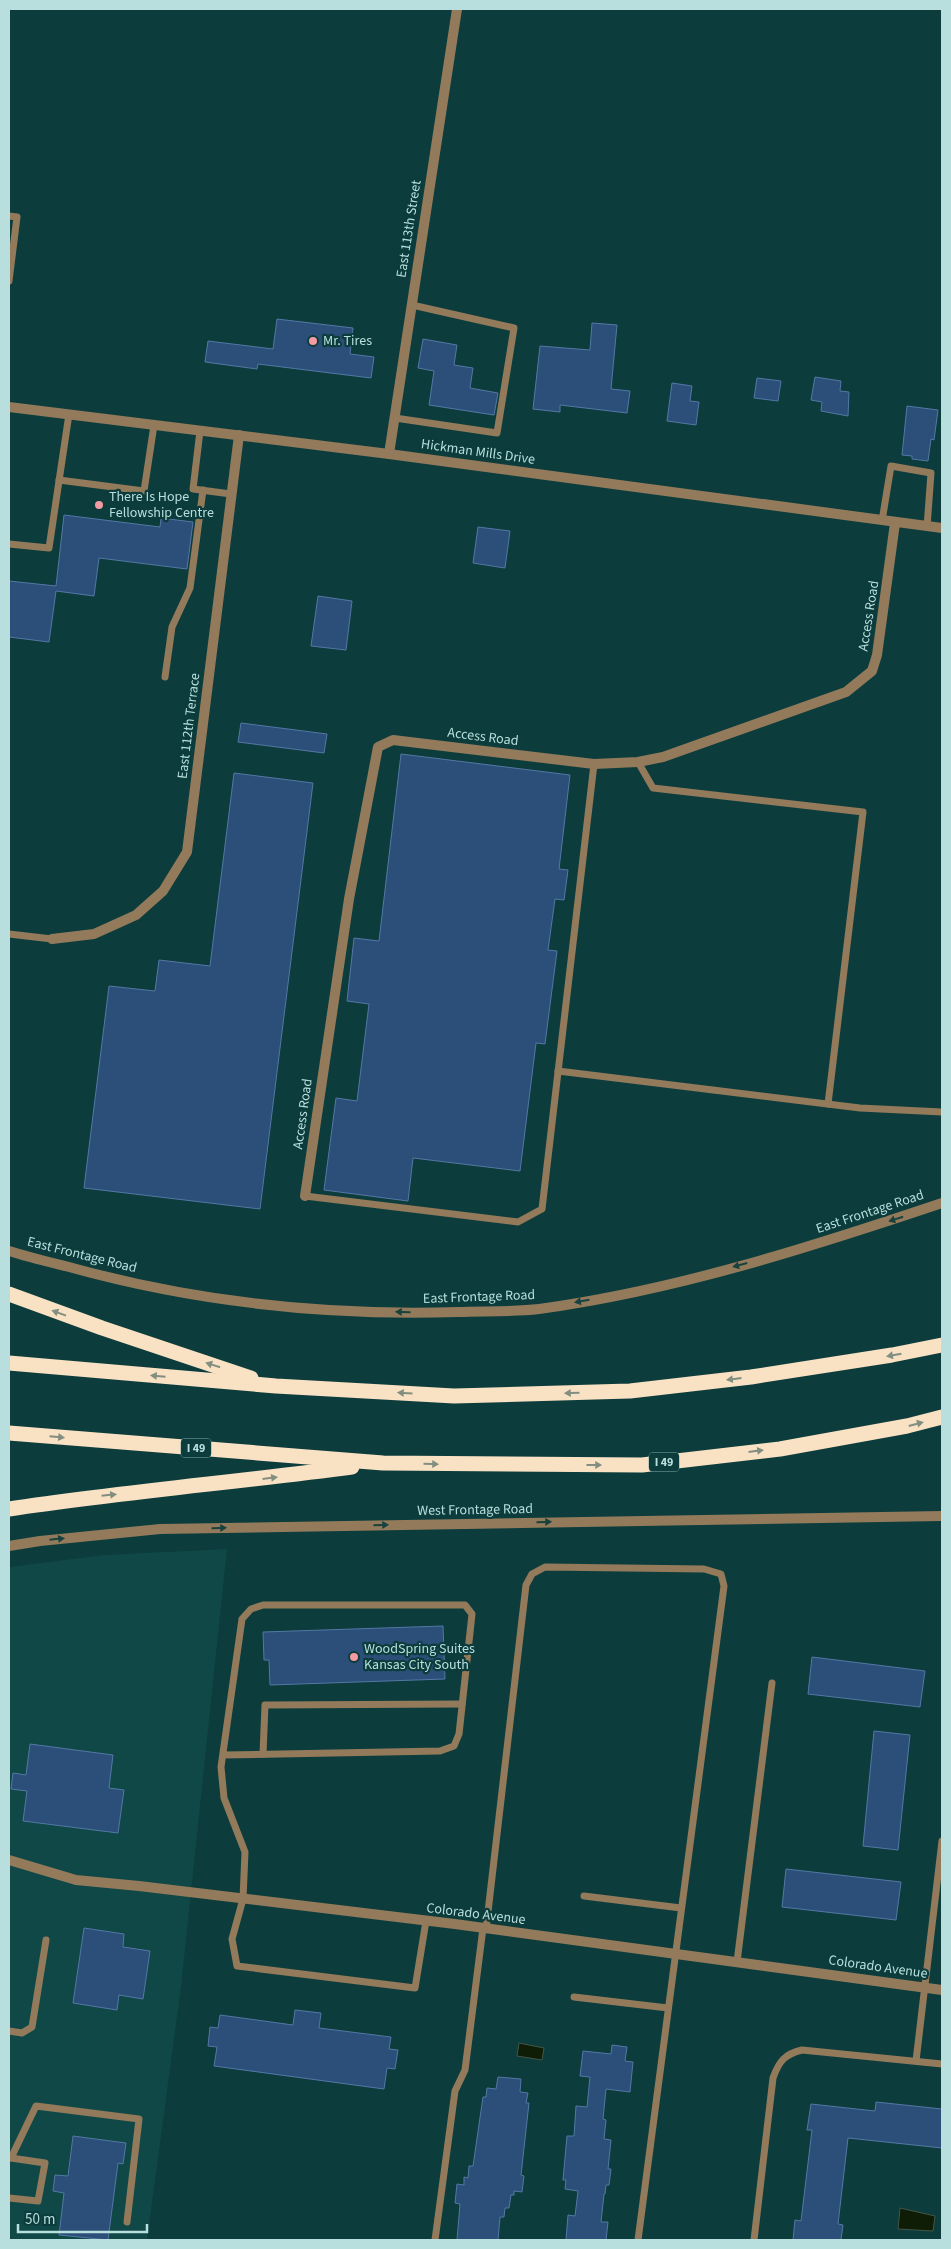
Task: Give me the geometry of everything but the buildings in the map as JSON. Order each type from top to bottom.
[{"type":"highway","points":[[9,1294],[102,1328],[276,1386]]},
{"type":"highway","points":[[9,1363],[276,1386],[454,1396],[630,1391],[751,1377],[892,1355],[942,1345]]},
{"type":"highway","name":"I 49","points":[[9,1433],[382,1463],[642,1464],[780,1448],[907,1426],[942,1417]]},
{"type":"highway","points":[[9,1509],[88,1497],[230,1483],[382,1463]]},
{"type":"street","name":"East 113th Street","points":[[389,454],[457,9]]},
{"type":"street","name":"Hickman Mills Drive","points":[[9,407],[389,454],[942,528]]},
{"type":"street","name":"East 112th Terrace","points":[[52,939],[94,934],[136,915],[163,891],[187,852],[239,435]]},
{"type":"street","name":"Access Road","points":[[305,1196],[349,899],[378,747],[393,740],[594,764],[638,762],[662,757],[846,692],[872,671],[877,655],[895,522]]},
{"type":"street","name":"East Frontage Road","points":[[9,1251],[113,1279],[204,1296],[304,1309],[424,1313],[537,1309],[643,1290],[737,1266],[840,1237],[942,1203]]},
{"type":"street","name":"West Frontage Road","points":[[9,1546],[40,1541],[160,1529],[942,1516]]},
{"type":"street","name":"Colorado Avenue","points":[[9,1860],[76,1880],[485,1928],[942,1990]]},
{"type":"lane","points":[[9,216],[17,217],[9,281]]},
{"type":"lane","points":[[394,418],[498,433],[514,328],[412,305]]},
{"type":"lane","points":[[9,544],[49,548],[68,414]]},
{"type":"lane","points":[[59,480],[144,491],[154,425]]},
{"type":"lane","points":[[200,431],[193,489],[232,494]]},
{"type":"lane","points":[[882,521],[890,466],[931,473],[927,526]]},
{"type":"lane","points":[[165,677],[172,627],[190,588],[204,490]]},
{"type":"lane","points":[[638,762],[653,788],[864,812],[828,1104]]},
{"type":"lane","points":[[305,1196],[518,1222],[542,1209],[594,764]]},
{"type":"lane","points":[[9,934],[52,939]]},
{"type":"lane","points":[[558,1071],[860,1108],[942,1112]]},
{"type":"lane","points":[[435,2240],[455,2091],[465,2070],[485,1928],[526,1584],[532,1574],[545,1567],[704,1569],[721,1574],[724,1586],[638,2240]]},
{"type":"lane","points":[[223,1755],[440,1751],[454,1746],[459,1734],[472,1614],[465,1606],[264,1605],[251,1609],[242,1619],[221,1767],[224,1798],[245,1852],[243,1900],[232,1939],[237,1966],[415,1988],[426,1921]]},
{"type":"lane","points":[[737,1962],[772,1683]]},
{"type":"lane","points":[[263,1754],[265,1705],[462,1704]]},
{"type":"lane","points":[[916,2061],[942,1841]]},
{"type":"lane","points":[[584,1896],[681,1908]]},
{"type":"lane","points":[[9,2031],[22,2033],[32,2027],[46,1940]]},
{"type":"lane","points":[[574,1997],[668,2008]]},
{"type":"lane","points":[[754,2240],[773,2078],[778,2063],[790,2053],[802,2050],[942,2064]]},
{"type":"lane","points":[[9,2198],[38,2201],[45,2163],[10,2158],[36,2106],[139,2118],[127,2222]]},
{"type":"shaded area","points":[[227,1549],[181,1987],[147,2240],[9,2240],[9,1567],[104,1555]]},
{"type":"shaded area","points":[[519,2043],[544,2048],[542,2060],[517,2056]]},
{"type":"shaded area","points":[[900,2208],[935,2216],[933,2231],[898,2229]]},
{"type":"place","name":"Mr. Tires","points":[[313,341]]},
{"type":"place","name":"There Is Hope Fellowship Centre","points":[[99,505]]},
{"type":"place","name":"WoodSpring Suites Kansas City South","points":[[354,1657]]}]
